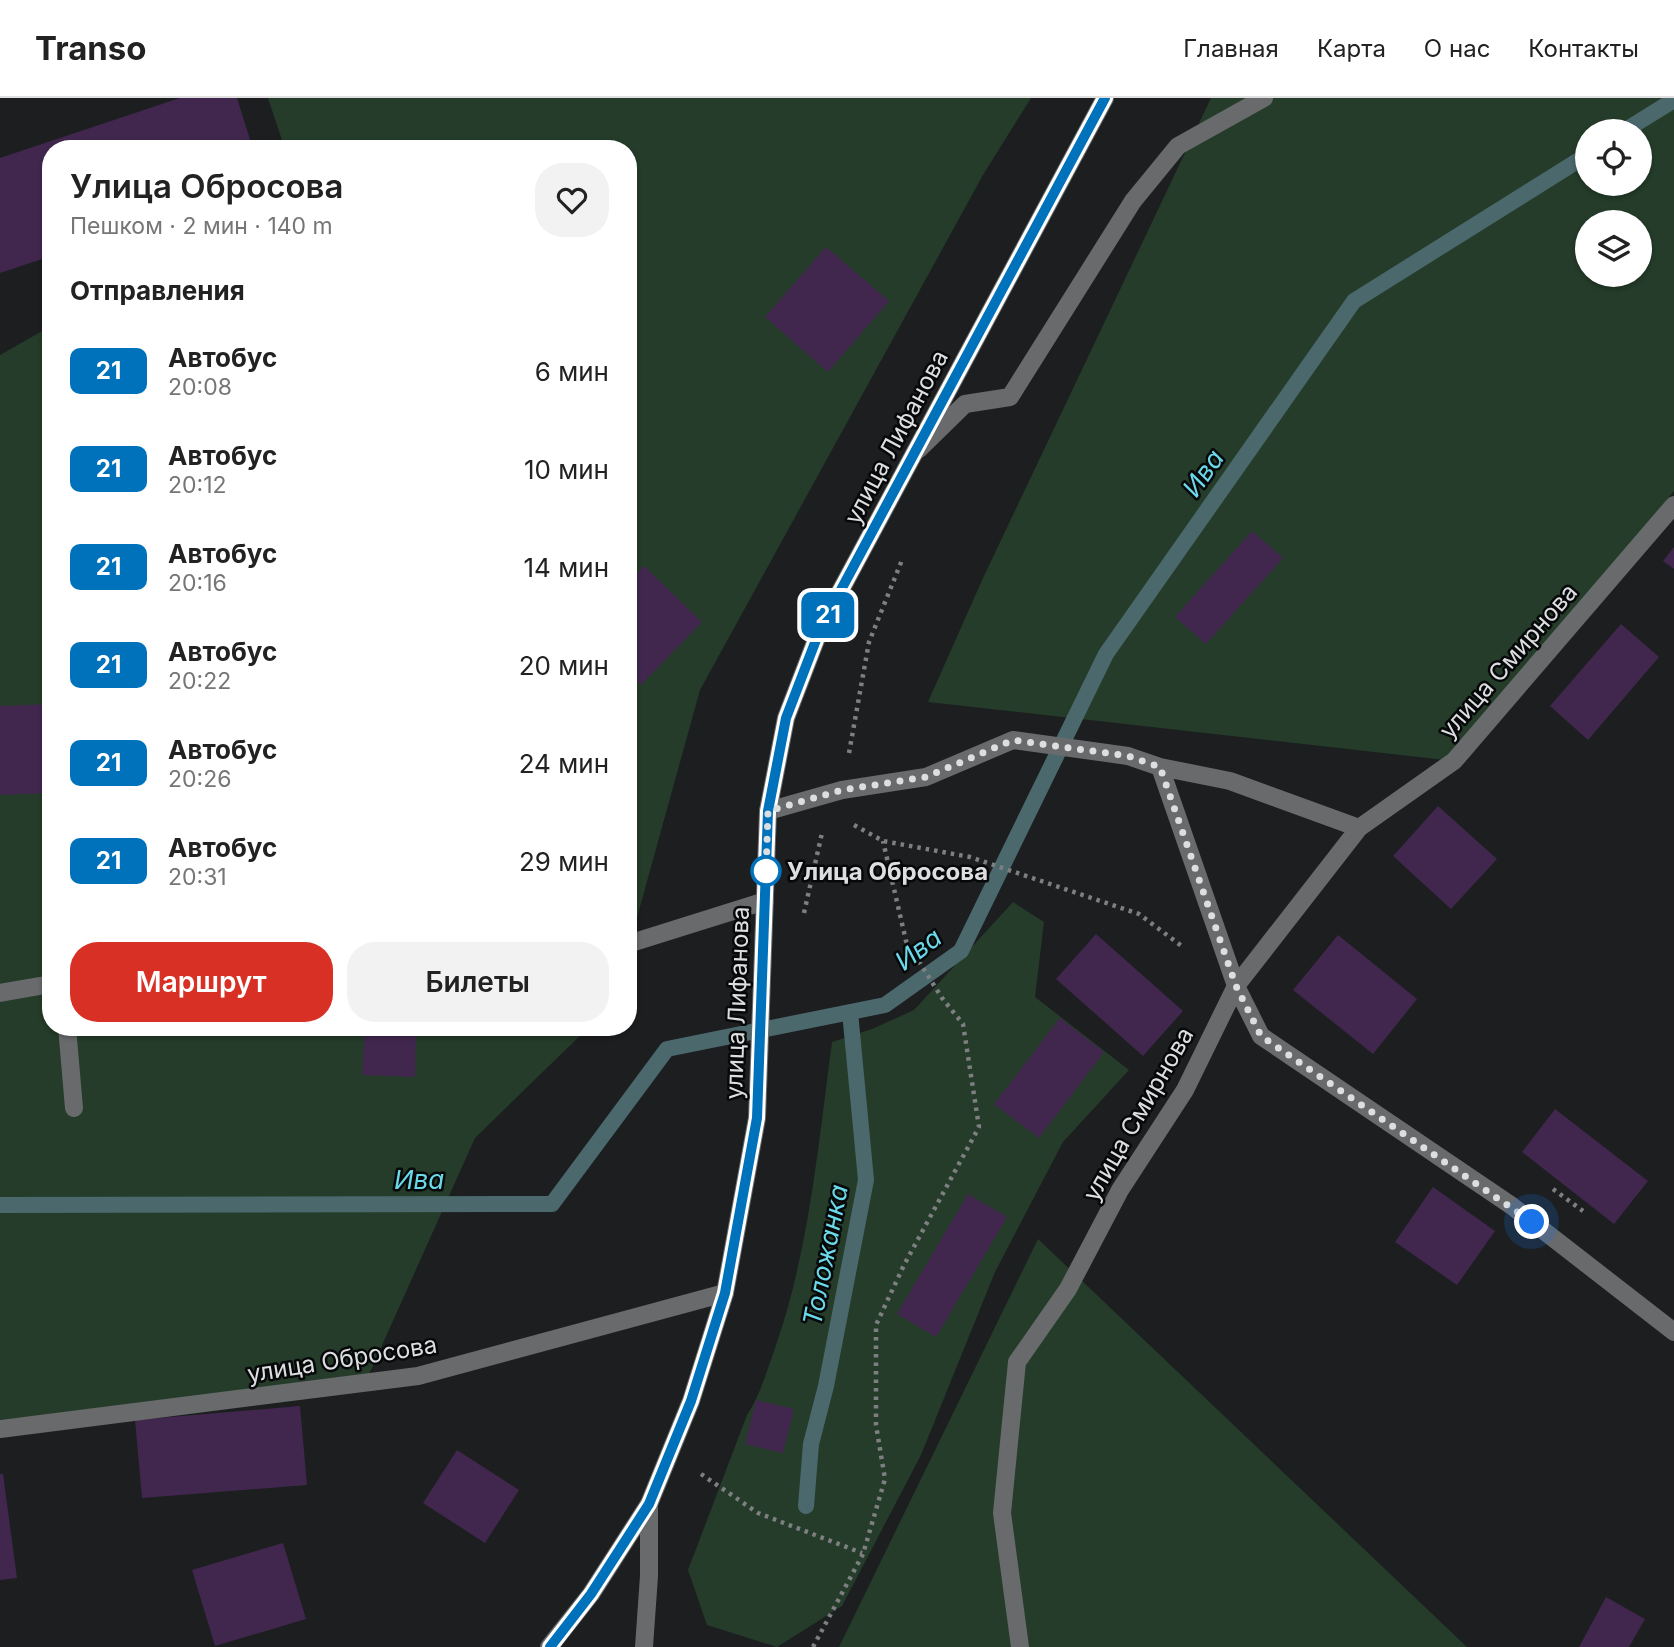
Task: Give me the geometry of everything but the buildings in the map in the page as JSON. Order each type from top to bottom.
[{"type":"street","name":"улица Лифанова","points":[[550,1647],[591,1594],[649,1504],[691,1401],[725,1293],[757,1118],[768,811],[786,718],[821,627],[1105,98]]},
{"type":"street","points":[[916,452],[965,404],[1010,397],[1133,201],[1178,146],[1264,98]]},
{"type":"street","name":"улица Смирнова","points":[[1020,1647],[1002,1513],[1017,1363],[1068,1289],[1120,1190],[1185,1090],[1236,986],[1359,828],[1454,761],[1674,505]]},
{"type":"street","points":[[768,811],[842,790],[926,777],[1013,740],[1128,756],[1160,767],[1230,781],[1359,828]]},
{"type":"street","points":[[1160,767],[1236,986],[1261,1036],[1512,1206],[1674,1332]]},
{"type":"street","points":[[637,941],[765,901]]},
{"type":"street","points":[[0,993],[42,986]]},
{"type":"street","points":[[69,1036],[74,1108]]},
{"type":"street","name":"улица Обросова","points":[[0,1429],[418,1376],[725,1293]]},
{"type":"street","points":[[644,1647],[649,1576],[649,1504]]},
{"type":"path","points":[[850,823],[883,841],[970,857],[1139,914],[1236,986]]},
{"type":"path","points":[[801,924],[824,824]]},
{"type":"path","points":[[813,1647],[863,1554],[885,1479],[876,1425],[876,1325],[904,1265],[979,1127],[963,1024],[942,998],[906,941],[883,841]]},
{"type":"path","points":[[701,1474],[758,1513],[863,1554]]},
{"type":"green space","points":[[268,98],[1031,98],[983,175],[700,690],[637,918],[637,140],[282,140]]},
{"type":"green space","points":[[1211,98],[1674,98],[1674,491],[1454,761],[928,702],[983,578]]},
{"type":"green space","points":[[42,331],[42,1036],[580,1036],[475,1138],[366,1381],[0,1420],[0,355]]},
{"type":"green space","points":[[1013,902],[1044,922],[1035,997],[1129,1070],[1063,1142],[995,1272],[921,1455],[842,1606],[777,1647],[707,1625],[688,1570],[747,1415],[756,1400],[786,1314],[811,1199],[832,1042],[872,1029],[914,1010]]},
{"type":"green space","points":[[1038,1239],[1467,1647],[839,1647]]},
{"type":"waterway","name":"Ива","points":[[1643,119],[1674,100]]},
{"type":"waterway","name":"Ива","points":[[0,1205],[552,1204],[667,1049],[885,1005],[961,951],[1106,654],[1354,301],[1575,163]]},
{"type":"waterway","name":"Толожанка","points":[[806,1506],[811,1444],[826,1386],[866,1180],[850,1012]]},
{"type":"bus line","name":"21","points":[[550,1647],[591,1594],[649,1504],[691,1401],[725,1293],[757,1118],[768,811],[786,718],[821,627],[1105,98]]},
{"type":"place","name":"Улица Обросова","points":[[766,871]]},
{"type":"route","points":[[766,871],[766,874],[768,811],[842,790],[926,777],[1013,740],[1128,756],[1160,767],[1236,986],[1261,1036],[1532,1222]]}]
